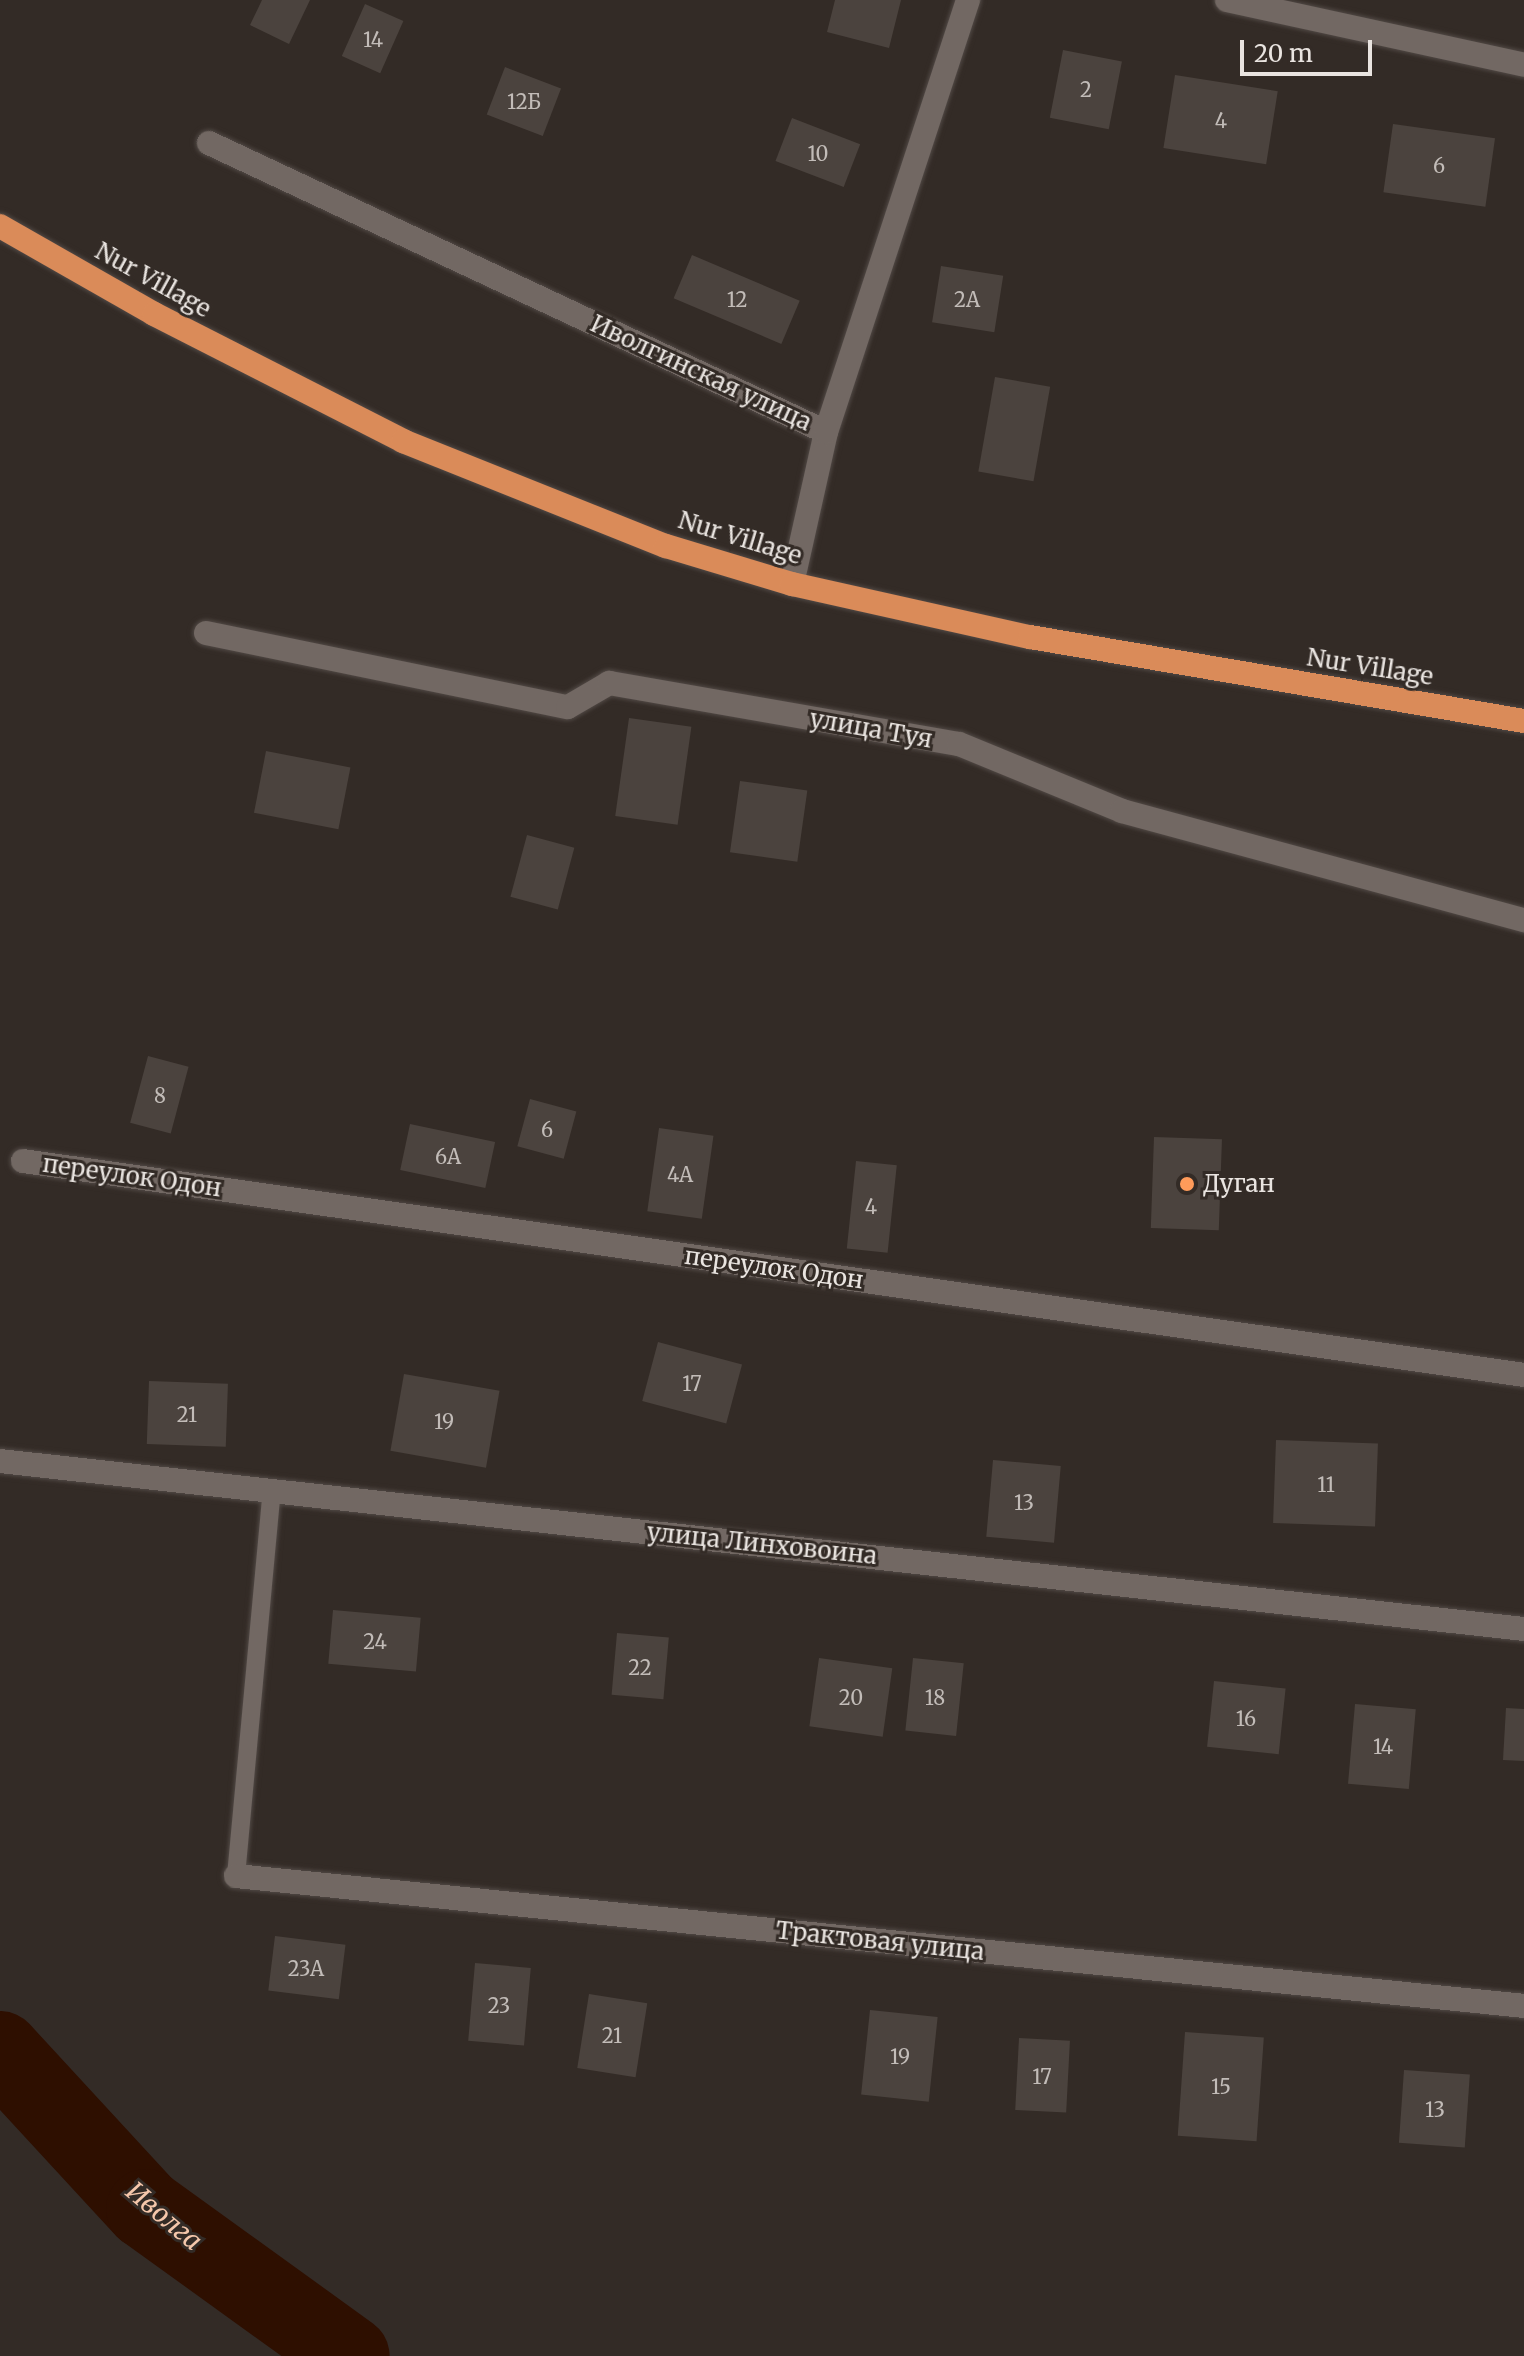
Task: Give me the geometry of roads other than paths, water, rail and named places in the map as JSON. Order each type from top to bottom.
[{"type":"highway","name":"Nur Village","points":[[0,226],[180,328],[403,441],[554,505],[792,584],[1030,637],[1524,721]]},
{"type":"street","name":"Иволгинская улица","points":[[209,143],[826,432],[968,0]]},
{"type":"street","points":[[1227,0],[1524,65]]},
{"type":"street","points":[[792,584],[826,432]]},
{"type":"street","name":"улица Туя","points":[[206,633],[568,707],[609,683],[959,744],[1122,811],[1524,920]]},
{"type":"street","name":"переулок Одон","points":[[23,1161],[1524,1375]]},
{"type":"street","name":"улица Линховоина","points":[[0,1461],[1524,1629]]},
{"type":"street","name":"Трактовая улица","points":[[236,1876],[1524,2006]]},
{"type":"lane","points":[[236,1876],[272,1490]]},
{"type":"waterway","name":"Иволга","points":[[0,2051],[146,2209],[350,2356]]},
{"type":"place","name":"Дуган","points":[[1187,1184]]}]
